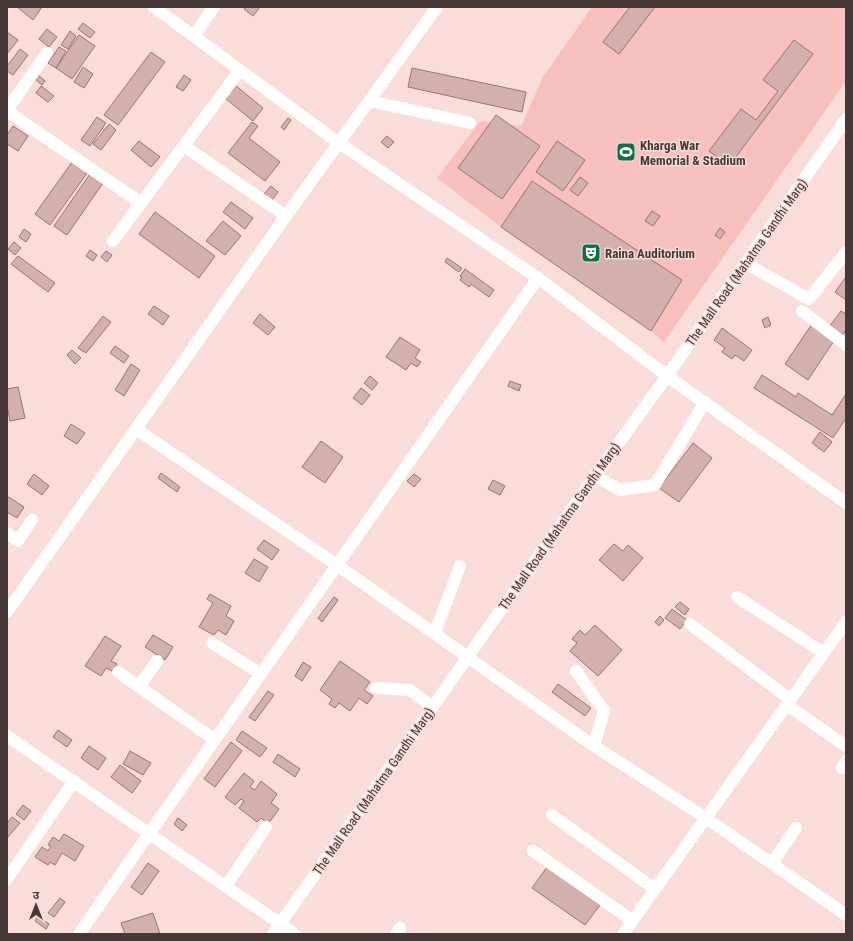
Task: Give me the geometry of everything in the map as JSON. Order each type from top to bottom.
[{"type":"street","points":[[154,7],[339,143],[538,278],[667,376],[846,503]]},
{"type":"street","points":[[194,36],[214,7]]},
{"type":"street","points":[[7,612],[286,216],[436,7]]},
{"type":"street","points":[[47,53],[8,106],[141,203]]},
{"type":"street","points":[[113,241],[240,70]]},
{"type":"street","points":[[370,101],[470,123]]},
{"type":"street","name":"The Mall Road (Mahatma Gandhi Marg)","points":[[273,934],[667,376],[846,119]]},
{"type":"street","points":[[184,146],[286,216]]},
{"type":"street","points":[[745,263],[809,299],[846,252]]},
{"type":"street","points":[[79,934],[538,278]]},
{"type":"street","points":[[802,311],[846,345]]},
{"type":"street","points":[[595,476],[620,490],[655,485],[705,402]]},
{"type":"street","points":[[136,429],[337,565],[594,746],[706,818],[846,915]]},
{"type":"street","points":[[7,533],[18,541],[32,520]]},
{"type":"street","points":[[435,633],[460,566]]},
{"type":"street","points":[[737,597],[824,653]]},
{"type":"street","points":[[623,934],[846,622]]},
{"type":"street","points":[[690,624],[846,746]]},
{"type":"street","points":[[212,643],[261,674]]},
{"type":"street","points":[[139,687],[157,661]]},
{"type":"street","points":[[576,670],[604,711],[594,746]]},
{"type":"street","points":[[118,672],[215,740]]},
{"type":"street","points":[[376,688],[410,690],[432,707]]},
{"type":"street","points":[[7,736],[295,934]]},
{"type":"street","points":[[7,879],[74,781]]},
{"type":"street","points":[[552,815],[655,890]]},
{"type":"street","points":[[226,886],[266,828]]},
{"type":"street","points":[[772,863],[796,828]]},
{"type":"street","points":[[533,851],[633,921]]},
{"type":"shaded area","name":"Kharga War Memorial & Stadium","points":[[592,7],[846,7],[846,81],[664,342],[651,331],[682,280],[533,181],[501,227],[437,178],[480,121],[521,126],[543,77]]},
{"type":"building","points":[[17,7],[42,7],[33,20]]},
{"type":"building","points":[[246,7],[260,7],[253,16],[244,9]]},
{"type":"building","points":[[630,7],[655,7],[619,54],[603,42]]},
{"type":"building","points":[[83,23],[95,32],[90,38],[78,29]]},
{"type":"building","points":[[47,29],[57,37],[49,47],[39,39]]},
{"type":"building","points":[[70,31],[76,36],[68,49],[61,45]]},
{"type":"building","points":[[7,32],[18,40],[7,54]]},
{"type":"building","points":[[79,35],[95,46],[72,79],[56,68]]},
{"type":"building","points":[[794,40],[813,54],[729,166],[709,151],[741,109],[756,120],[778,91],[763,80]]},
{"type":"building","points":[[59,47],[66,51],[56,68],[48,63]]},
{"type":"building","points":[[20,49],[28,55],[13,75],[7,71],[7,66]]},
{"type":"building","points":[[151,52],[165,62],[118,125],[104,115]]},
{"type":"building","points":[[83,67],[93,74],[84,88],[74,82]]},
{"type":"building","points":[[412,68],[526,92],[522,112],[408,87]]},
{"type":"building","points":[[38,75],[45,81],[42,85],[35,79]]},
{"type":"building","points":[[184,75],[191,80],[183,91],[176,87]]},
{"type":"building","points":[[235,85],[263,108],[253,121],[225,98]]},
{"type":"building","points":[[41,86],[54,96],[48,102],[36,93]]},
{"type":"building","points":[[496,115],[540,146],[502,199],[458,168]]},
{"type":"building","points":[[97,117],[106,123],[90,146],[81,140]]},
{"type":"building","points":[[288,118],[291,120],[284,130],[281,127]]},
{"type":"building","points":[[252,122],[258,126],[249,138],[280,162],[265,181],[228,153]]},
{"type":"building","points":[[109,124],[116,130],[101,150],[93,144]]},
{"type":"building","points":[[13,126],[28,136],[18,151],[7,144],[7,135]]},
{"type":"building","points":[[387,136],[394,142],[388,148],[381,142]]},
{"type":"building","points":[[139,141],[160,157],[151,167],[131,150]]},
{"type":"building","points":[[557,141],[585,160],[563,191],[536,172]]},
{"type":"building","points":[[75,158],[90,169],[50,225],[35,214]]},
{"type":"building","points":[[92,171],[105,180],[67,235],[54,226]]},
{"type":"building","points":[[580,177],[588,183],[578,196],[570,190]]},
{"type":"building","name":"Raina Auditorium","points":[[532,181],[682,280],[651,331],[501,227]]},
{"type":"building","points":[[271,186],[278,192],[272,200],[264,194]]},
{"type":"building","points":[[231,202],[253,218],[245,229],[223,212]]},
{"type":"building","points":[[652,211],[660,216],[653,226],[645,221]]},
{"type":"building","points":[[155,212],[215,256],[199,278],[139,234]]},
{"type":"building","points":[[223,221],[241,236],[225,255],[206,241]]},
{"type":"building","points":[[720,228],[725,232],[720,239],[715,235]]},
{"type":"building","points":[[24,229],[31,234],[26,242],[19,237]]},
{"type":"building","points":[[14,242],[21,248],[15,255],[8,249]]},
{"type":"building","points":[[90,250],[97,255],[93,261],[86,256]]},
{"type":"building","points":[[106,251],[112,255],[107,262],[101,257]]},
{"type":"building","points":[[18,256],[55,283],[48,292],[11,264]]},
{"type":"building","points":[[447,258],[462,268],[459,272],[445,262]]},
{"type":"building","points":[[465,269],[494,290],[489,297],[471,284],[469,287],[460,280],[462,277],[460,276]]},
{"type":"building","points":[[846,277],[846,300],[835,292]]},
{"type":"building","points":[[154,306],[169,316],[163,325],[148,314]]},
{"type":"building","points":[[841,311],[846,314],[846,330],[842,336],[829,327]]},
{"type":"building","points":[[260,314],[275,327],[268,335],[253,323]]},
{"type":"building","points":[[103,316],[111,322],[86,353],[78,348]]},
{"type":"building","points":[[768,317],[771,325],[765,328],[762,320]]},
{"type":"building","points":[[812,324],[835,339],[808,380],[785,364]]},
{"type":"building","points":[[722,328],[752,350],[744,361],[735,355],[732,359],[722,352],[725,348],[714,340]]},
{"type":"building","points":[[400,337],[420,350],[415,358],[421,362],[417,367],[411,363],[406,370],[386,357]]},
{"type":"building","points":[[115,346],[129,356],[124,363],[110,353]]},
{"type":"building","points":[[72,350],[81,358],[75,364],[67,355]]},
{"type":"building","points":[[131,364],[140,370],[124,396],[115,390]]},
{"type":"building","points":[[762,375],[796,397],[798,393],[832,415],[846,394],[846,418],[833,438],[754,388]]},
{"type":"building","points":[[370,376],[378,383],[372,390],[364,383]]},
{"type":"building","points":[[510,381],[521,385],[519,391],[508,386]]},
{"type":"building","points":[[18,387],[25,418],[10,421],[7,406],[7,389]]},
{"type":"building","points":[[361,388],[370,395],[362,405],[353,398]]},
{"type":"building","points":[[71,424],[85,433],[77,444],[64,436]]},
{"type":"building","points":[[820,432],[832,442],[824,452],[812,443]]},
{"type":"building","points":[[321,441],[343,457],[325,483],[302,467]]},
{"type":"building","points":[[693,443],[712,458],[679,502],[659,488]]},
{"type":"building","points":[[161,473],[180,487],[177,492],[158,478]]},
{"type":"building","points":[[34,474],[49,486],[42,495],[27,484]]},
{"type":"building","points":[[414,474],[421,479],[414,487],[407,481]]},
{"type":"building","points":[[493,480],[505,486],[500,495],[488,489]]},
{"type":"building","points":[[7,496],[24,507],[17,518],[7,512]]},
{"type":"building","points":[[264,540],[279,550],[272,560],[257,549]]},
{"type":"building","points":[[614,544],[623,551],[628,545],[643,558],[623,581],[599,560]]},
{"type":"building","points":[[254,559],[268,567],[259,582],[245,573]]},
{"type":"building","points":[[210,594],[231,606],[226,616],[234,621],[226,635],[218,630],[214,635],[199,627],[213,603],[207,599]]},
{"type":"building","points":[[334,597],[338,600],[322,622],[318,618]]},
{"type":"building","points":[[680,602],[689,609],[685,615],[675,607]]},
{"type":"building","points":[[672,609],[687,620],[680,629],[665,618]]},
{"type":"building","points":[[660,616],[664,620],[659,626],[655,622]]},
{"type":"building","points":[[595,625],[622,650],[598,676],[570,651],[577,643],[572,639],[580,630],[585,635]]},
{"type":"building","points":[[153,635],[173,647],[165,660],[145,647]]},
{"type":"building","points":[[105,636],[121,646],[111,661],[117,664],[112,671],[106,668],[101,676],[85,666]]},
{"type":"building","points":[[340,661],[370,682],[364,690],[373,696],[367,704],[359,698],[350,711],[339,703],[335,708],[329,704],[332,699],[320,690]]},
{"type":"building","points":[[303,662],[311,667],[302,681],[295,676]]},
{"type":"building","points":[[558,684],[591,708],[585,716],[552,692]]},
{"type":"building","points":[[268,691],[274,695],[255,721],[249,717]]},
{"type":"building","points":[[58,730],[72,740],[67,747],[53,737]]},
{"type":"building","points":[[242,731],[267,748],[260,757],[236,740]]},
{"type":"building","points":[[231,742],[242,751],[215,787],[204,779]]},
{"type":"building","points":[[89,746],[106,758],[98,770],[81,758]]},
{"type":"building","points":[[130,751],[151,763],[143,775],[123,764]]},
{"type":"building","points":[[278,754],[300,769],[295,777],[273,762]]},
{"type":"building","points":[[120,765],[141,781],[132,793],[111,777]]},
{"type":"building","points":[[244,773],[254,781],[250,787],[255,790],[261,781],[277,794],[271,803],[279,809],[268,824],[261,818],[257,822],[239,808],[244,801],[241,799],[235,805],[225,797]]},
{"type":"building","points":[[23,805],[31,811],[24,820],[16,814]]},
{"type":"building","points":[[12,817],[20,823],[7,838],[7,823]]},
{"type":"building","points":[[178,818],[187,825],[182,831],[174,824]]},
{"type":"building","points":[[64,834],[84,846],[75,861],[62,853],[55,865],[50,862],[48,865],[35,857],[42,847],[48,851],[51,846],[48,845],[53,837],[59,841]]},
{"type":"building","points":[[148,863],[159,871],[142,895],[131,887]]},
{"type":"building","points":[[547,867],[600,905],[585,925],[532,888]]},
{"type":"building","points":[[60,898],[65,902],[54,917],[48,913]]},
{"type":"building","points":[[153,913],[160,934],[125,934],[121,923]]},
{"type":"building","points":[[38,916],[49,924],[46,929],[35,921]]},
{"type":"place","name":"Kharga War Memorial & Stadium","points":[[626,152]]},
{"type":"place","name":"Raina Auditorium","points":[[591,253]]}]
